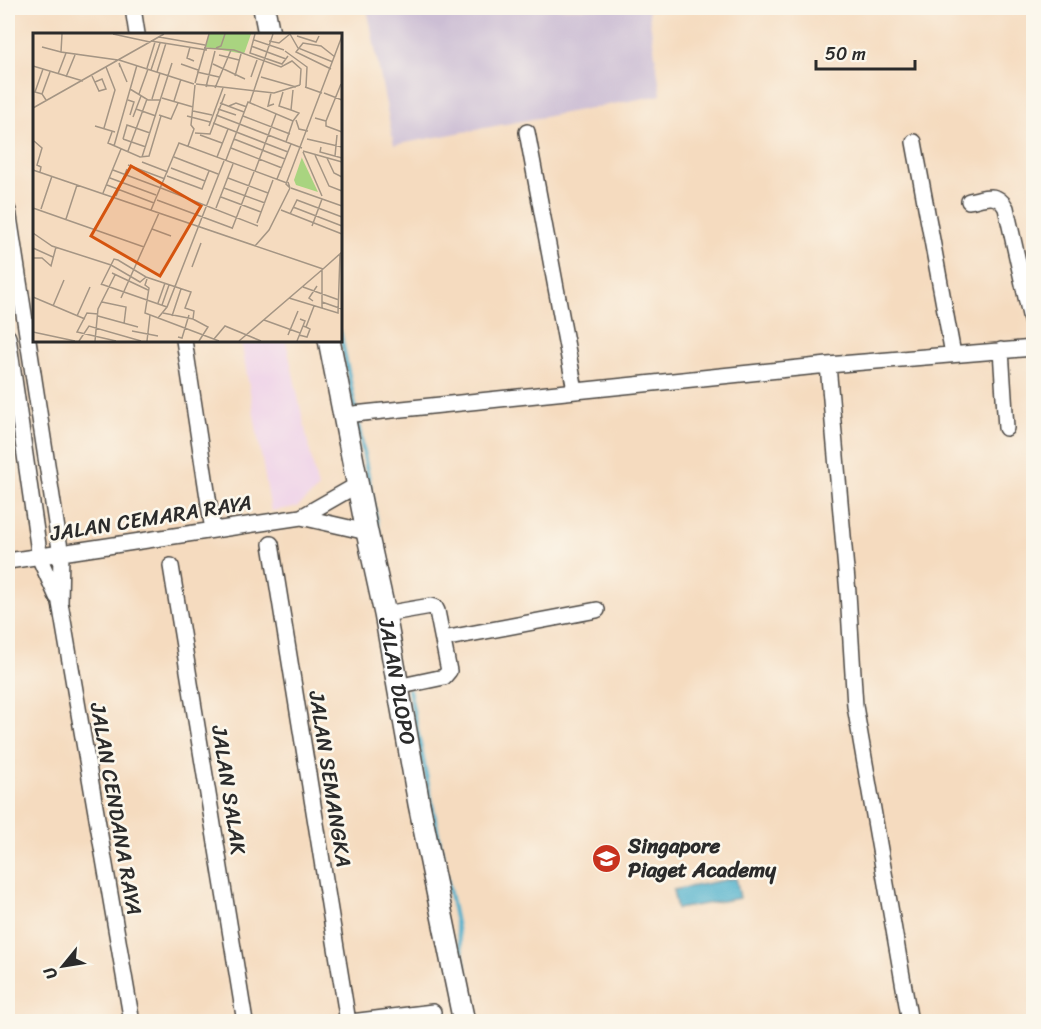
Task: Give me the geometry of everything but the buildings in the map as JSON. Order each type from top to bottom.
[{"type":"street","points":[[133,8],[137,33]]},
{"type":"street","points":[[264,8],[269,33]]},
{"type":"street","points":[[527,132],[575,390]]},
{"type":"street","points":[[914,142],[953,354]]},
{"type":"street","points":[[969,201],[995,197],[1001,199],[1006,208],[1034,333]]},
{"type":"street","name":"JALAN CENDANA RAYA","points":[[8,210],[10,248],[60,551],[60,603],[132,1022]]},
{"type":"street","name":"JALAN CENDANA RAYA","points":[[8,337],[39,555],[60,603]]},
{"type":"street","points":[[184,342],[212,524]]},
{"type":"street","name":"JALAN DLOPO","points":[[330,342],[351,414],[357,485],[367,532],[393,612],[464,1022]]},
{"type":"street","points":[[351,414],[828,365],[1034,348]]},
{"type":"street","points":[[1001,350],[1006,428]]},
{"type":"street","points":[[828,365],[848,593],[855,706],[910,1022]]},
{"type":"street","points":[[302,517],[357,485]]},
{"type":"street","points":[[302,517],[367,532]]},
{"type":"street","name":"JALAN CEMARA RAYA","points":[[8,561],[60,551],[302,517]]},
{"type":"street","name":"JALAN SEMANGKA","points":[[271,544],[350,1022]]},
{"type":"street","name":"JALAN SALAK","points":[[171,566],[245,1022]]},
{"type":"street","points":[[393,612],[435,607],[449,671],[447,675],[405,685]]},
{"type":"street","points":[[443,639],[597,610]]},
{"type":"street","points":[[350,1022],[433,1012]]},
{"type":"shaded area","points":[[367,8],[648,8],[661,95],[394,145]]},
{"type":"shaded area","points":[[241,342],[286,342],[318,489],[297,507],[271,511]]},
{"type":"water","points":[[736,878],[740,898],[677,909],[673,890]]},
{"type":"waterway","points":[[342,342],[356,411]]},
{"type":"waterway","points":[[357,419],[392,600]]},
{"type":"waterway","points":[[409,690],[476,1022]]},
{"type":"place","name":"Singapore Piaget Academy","points":[[607,858]]}]
